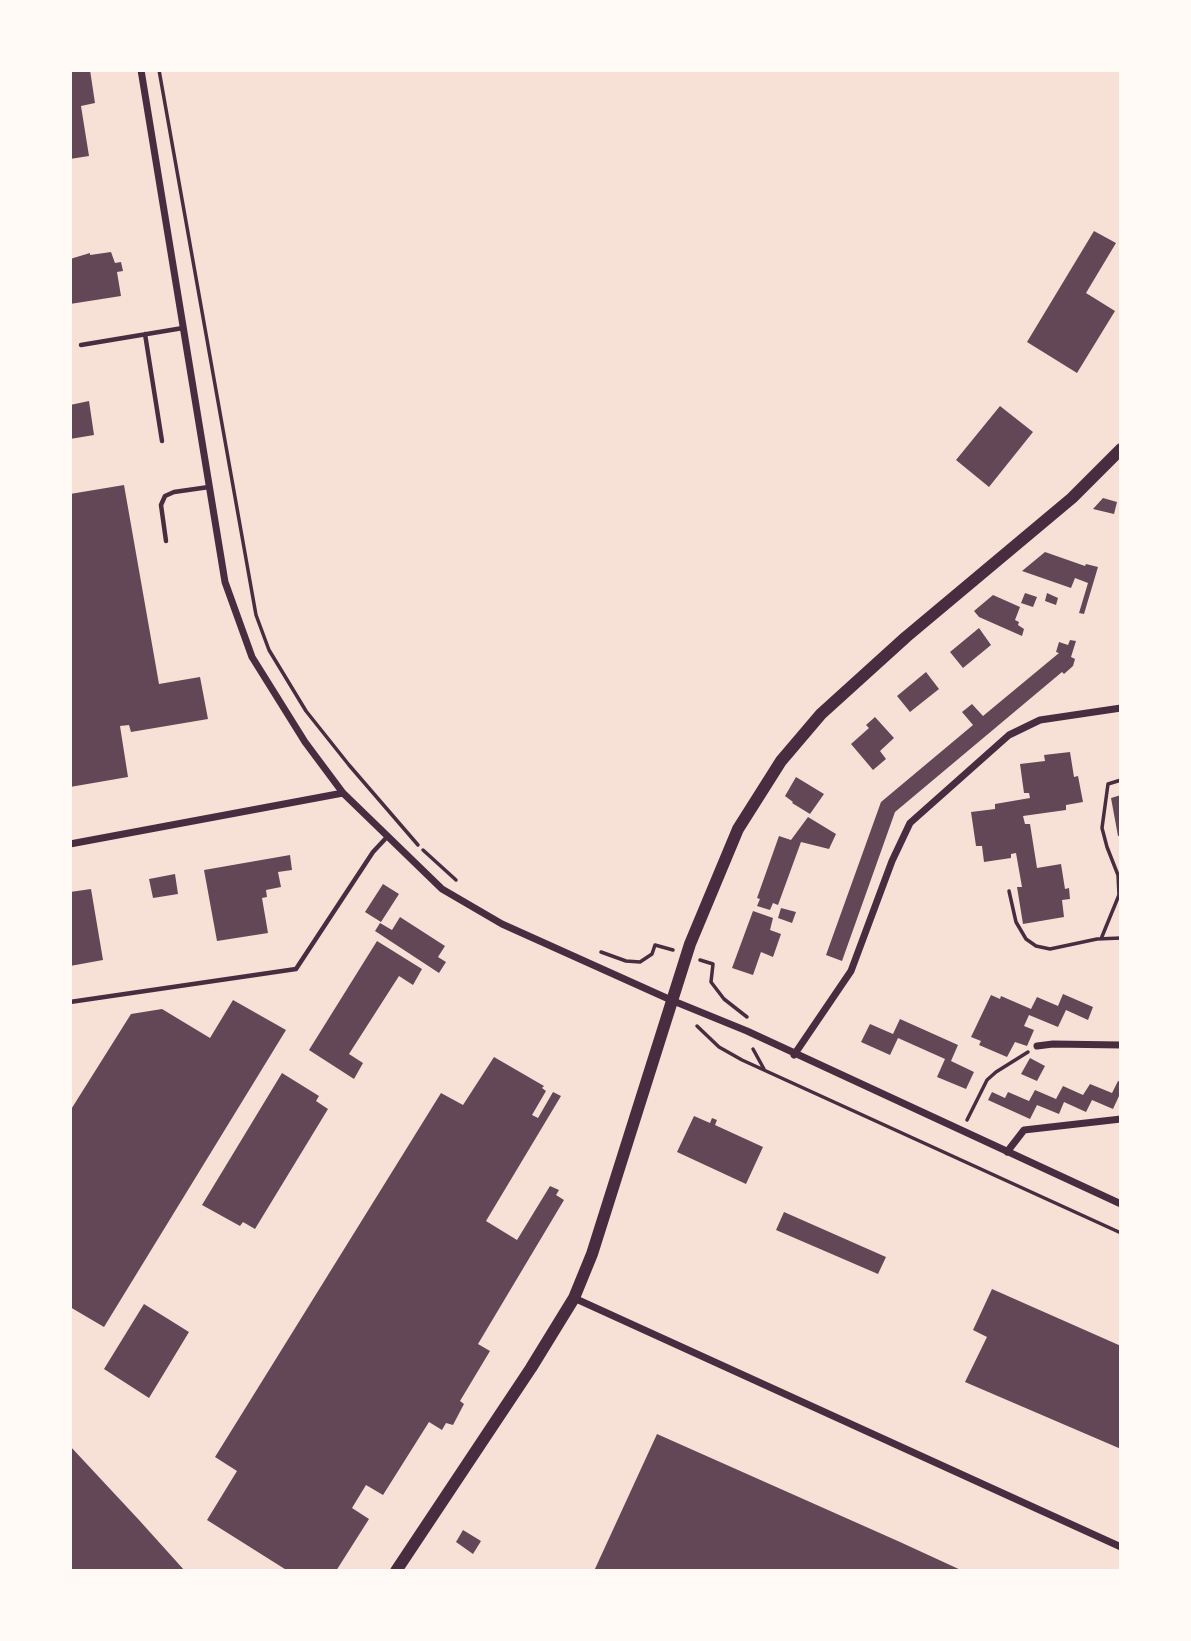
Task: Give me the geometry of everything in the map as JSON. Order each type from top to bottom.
[{"type":"main road","points":[[396,1571],[531,1368],[574,1298],[592,1254],[690,944],[738,829],[781,761],[821,714],[916,628],[1072,498],[1121,449]]},
{"type":"street","points":[[141,70],[225,582],[252,657],[305,743],[343,793],[442,889],[475,910],[538,942],[747,1031],[794,1055],[1121,1203]]},
{"type":"street","points":[[794,1055],[851,971],[909,823],[1009,735],[1040,720],[1121,708]]},
{"type":"street","points":[[70,844],[343,793]]},
{"type":"street","points":[[1037,1046],[1121,1045]]},
{"type":"street","points":[[1007,1152],[1024,1130],[1121,1119]]},
{"type":"street","points":[[574,1298],[1121,1547]]},
{"type":"lane","points":[[81,345],[184,328]]},
{"type":"lane","points":[[145,334],[162,441]]},
{"type":"lane","points":[[166,541],[161,505],[165,496],[174,492],[210,487]]},
{"type":"lane","points":[[70,1002],[296,969],[373,852],[388,836]]},
{"type":"path","points":[[159,70],[256,615],[269,650],[306,711],[349,765],[418,845],[464,887]]},
{"type":"path","points":[[1101,939],[1118,895],[1118,875],[1102,828],[1108,783],[1121,780]]},
{"type":"path","points":[[1009,891],[1016,922],[1026,939],[1036,946],[1050,949],[1121,938]]},
{"type":"path","points":[[671,1000],[719,1047],[741,1060],[1121,1233]]},
{"type":"path","points":[[961,1131],[987,1080],[1037,1046]]},
{"type":"building","points":[[70,70],[90,70],[95,103],[81,106],[89,156],[70,159]]},
{"type":"building","points":[[1094,231],[1116,243],[1086,293],[1115,311],[1077,373],[1027,342]]},
{"type":"building","points":[[111,252],[115,263],[121,262],[123,271],[117,272],[121,296],[70,304],[70,259],[90,253]]},
{"type":"building","points":[[89,401],[94,435],[70,439],[70,405]]},
{"type":"building","points":[[1000,406],[1033,432],[989,487],[956,460]]},
{"type":"building","points":[[124,485],[159,684],[200,677],[208,719],[131,732],[129,725],[120,726],[128,777],[70,787],[70,494]]},
{"type":"building","points":[[1103,498],[1117,502],[1114,514],[1093,509]]},
{"type":"building","points":[[1045,552],[1085,566],[1098,567],[1084,614],[1079,613],[1088,583],[1075,578],[1071,588],[1022,571]]},
{"type":"building","points":[[1025,593],[1037,597],[1033,607],[1021,603]]},
{"type":"building","points":[[1047,593],[1058,598],[1056,605],[1045,601]]},
{"type":"building","points":[[993,595],[1020,607],[1015,620],[1024,629],[1022,636],[979,617],[974,611]]},
{"type":"building","points":[[979,628],[991,645],[963,668],[950,652]]},
{"type":"building","points":[[1070,640],[1076,641],[1071,657],[1075,659],[1073,666],[1064,674],[1062,672],[895,812],[842,961],[826,955],[881,802],[973,725],[962,712],[972,704],[983,716],[1059,653],[1056,652],[1059,642],[1068,645]]},
{"type":"building","points":[[926,672],[939,689],[910,712],[897,696]]},
{"type":"building","points":[[875,717],[894,738],[880,751],[886,759],[873,770],[851,744],[869,728],[866,725]]},
{"type":"building","points":[[1070,752],[1074,777],[1078,776],[1083,802],[1066,805],[1066,810],[1023,816],[1025,824],[1030,824],[1037,868],[1061,864],[1065,889],[1069,888],[1070,899],[1062,900],[1064,917],[1023,924],[1017,887],[1022,887],[1016,853],[1011,854],[1011,858],[984,862],[982,846],[976,846],[971,812],[995,809],[995,804],[1030,798],[1029,793],[1024,793],[1020,764],[1045,761],[1044,755]]},
{"type":"building","points":[[796,777],[824,794],[810,814],[785,796]]},
{"type":"building","points":[[1121,795],[1121,836],[1118,836],[1111,798]]},
{"type":"building","points":[[808,817],[836,834],[829,849],[801,842],[778,905],[773,903],[770,910],[757,906],[760,899],[757,898],[779,836],[791,840]]},
{"type":"building","points":[[290,855],[292,870],[278,872],[281,887],[266,890],[267,897],[262,898],[268,933],[217,941],[204,870]]},
{"type":"building","points":[[175,874],[178,894],[153,898],[149,879]]},
{"type":"building","points":[[383,884],[399,894],[381,922],[365,912]]},
{"type":"building","points":[[91,889],[103,960],[70,966],[70,892]]},
{"type":"building","points":[[781,908],[796,912],[792,923],[778,918]]},
{"type":"building","points":[[753,911],[773,918],[770,930],[781,934],[773,957],[761,952],[753,975],[732,968]]},
{"type":"building","points":[[400,917],[445,946],[438,957],[446,962],[439,973],[375,931],[380,923],[392,930]]},
{"type":"building","points":[[377,941],[422,969],[413,985],[399,976],[349,1054],[363,1063],[354,1079],[309,1050]]},
{"type":"building","points":[[1063,994],[1093,1007],[1088,1020],[1066,1010],[1058,1027],[1029,1015],[1024,1026],[1034,1030],[1027,1046],[1015,1042],[1007,1057],[979,1045],[981,1041],[971,1037],[991,995],[1000,999],[1001,996],[1031,1009],[1037,997],[1058,1006]]},
{"type":"building","points":[[233,1000],[286,1030],[104,1327],[70,1307],[70,1111],[131,1014],[162,1009],[210,1038]]},
{"type":"building","points":[[900,1019],[958,1045],[951,1061],[974,1072],[966,1089],[937,1077],[945,1059],[898,1038],[890,1055],[861,1042],[870,1024],[893,1034]]},
{"type":"building","points":[[494,1057],[544,1086],[542,1088],[546,1091],[532,1115],[538,1118],[553,1092],[561,1096],[486,1221],[517,1240],[550,1186],[559,1190],[556,1195],[564,1200],[478,1344],[490,1351],[460,1401],[464,1404],[453,1425],[446,1423],[442,1430],[429,1422],[383,1495],[366,1485],[352,1508],[369,1519],[336,1571],[288,1571],[207,1520],[237,1471],[215,1457],[441,1093],[463,1105]]},
{"type":"building","points":[[1030,1058],[1045,1066],[1037,1081],[1021,1074]]},
{"type":"building","points":[[282,1073],[319,1096],[316,1101],[328,1109],[255,1229],[243,1222],[240,1226],[202,1205]]},
{"type":"building","points":[[1118,1081],[1121,1082],[1121,1097],[1119,1096],[1113,1109],[1092,1100],[1086,1112],[1064,1102],[1059,1114],[1037,1105],[1030,1119],[988,1100],[992,1092],[1005,1098],[1008,1092],[1029,1101],[1035,1090],[1056,1099],[1063,1086],[1083,1095],[1090,1084],[1112,1093]]},
{"type":"building","points":[[694,1116],[710,1123],[712,1118],[717,1120],[715,1125],[763,1147],[746,1184],[677,1152]]},
{"type":"building","points":[[784,1212],[886,1257],[878,1274],[776,1230]]},
{"type":"building","points":[[992,1289],[1121,1346],[1121,1449],[965,1382],[987,1337],[973,1330]]},
{"type":"building","points":[[144,1304],[189,1332],[149,1398],[104,1369]]},
{"type":"building","points":[[657,1434],[900,1542],[963,1571],[594,1571]]},
{"type":"building","points":[[70,1446],[139,1520],[185,1571],[70,1571]]},
{"type":"building","points":[[463,1530],[481,1541],[473,1554],[456,1542]]}]
